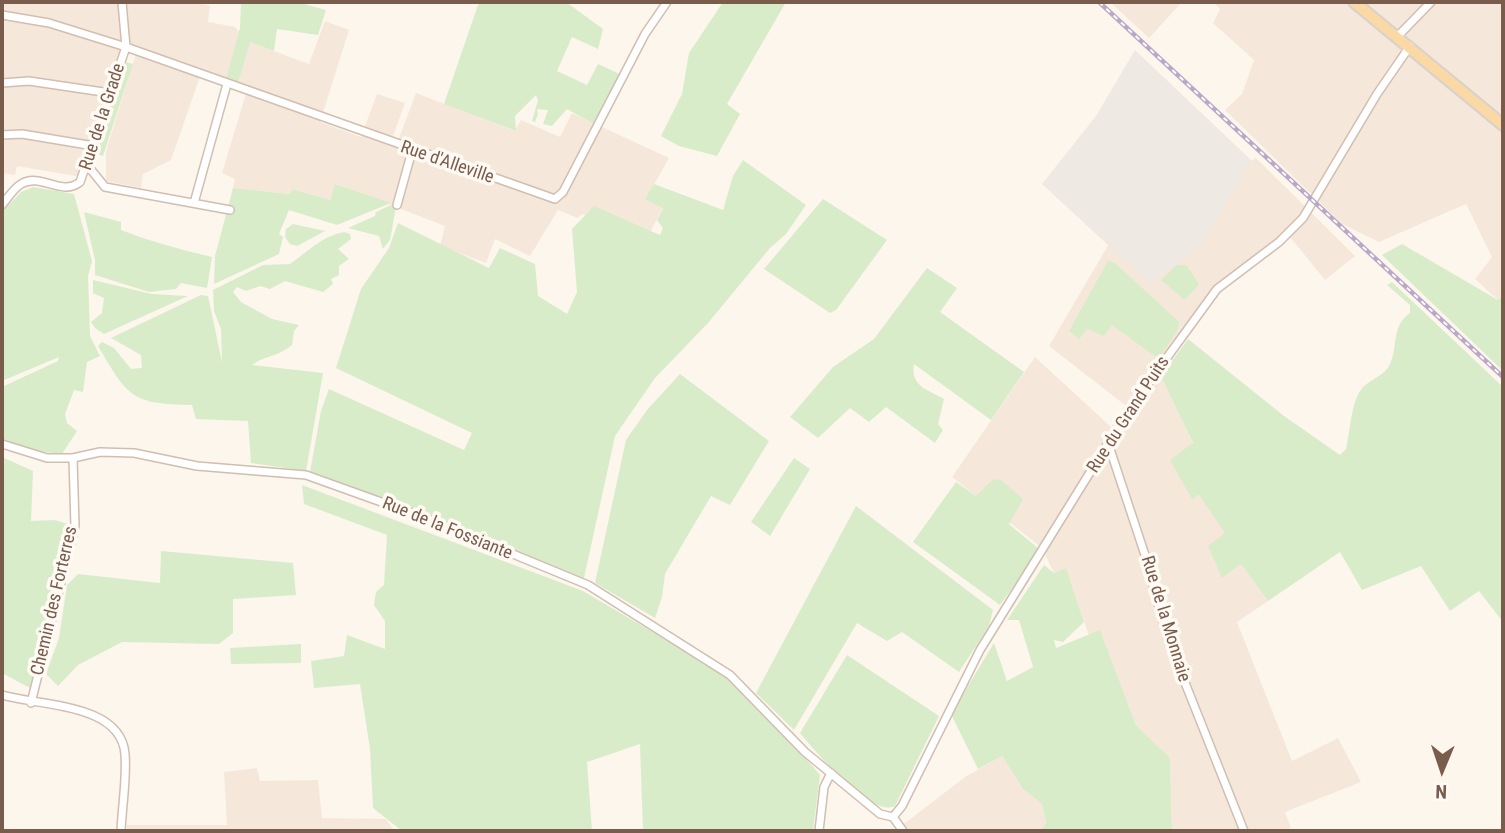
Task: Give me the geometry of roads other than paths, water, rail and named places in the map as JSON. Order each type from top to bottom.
[{"type":"main road","points":[[1354,2],[1503,125]]},
{"type":"street","name":"Rue de la Grade","points":[[2,205],[20,184],[30,181],[68,189],[80,183],[88,166],[126,47],[121,2]]},
{"type":"street","name":"Rue d'Alleville","points":[[2,15],[49,23],[126,47],[547,198],[559,197],[645,34],[667,2]]},
{"type":"street","points":[[1398,36],[1411,19],[1431,2]]},
{"type":"street","name":"Rue du Grand Puits","points":[[893,817],[902,806],[980,650],[1108,443],[1208,300],[1227,279],[1279,242],[1303,218],[1377,94],[1410,46]]},
{"type":"street","points":[[2,83],[29,81],[110,93]]},
{"type":"street","points":[[194,203],[227,84]]},
{"type":"street","points":[[2,135],[22,134],[94,146]]},
{"type":"street","points":[[397,205],[412,151]]},
{"type":"street","points":[[88,166],[106,187],[230,210]]},
{"type":"street","name":"Rue de la Monnaie","points":[[1108,443],[1145,555],[1168,640],[1244,831]]},
{"type":"street","name":"Rue de la Fossiante","points":[[2,444],[47,458],[73,458],[100,452],[134,453],[197,466],[306,475],[423,517],[588,585],[730,675],[805,752],[831,773]]},
{"type":"street","name":"Chemin des Forterres","points":[[31,703],[75,526],[73,458]]},
{"type":"street","points":[[2,695],[31,703],[87,712],[109,722],[118,732],[125,754],[121,831]]},
{"type":"street","points":[[819,831],[824,787],[831,773],[880,814],[893,817],[904,831]]},
{"type":"railway","points":[[1099,2],[1503,377]]}]
